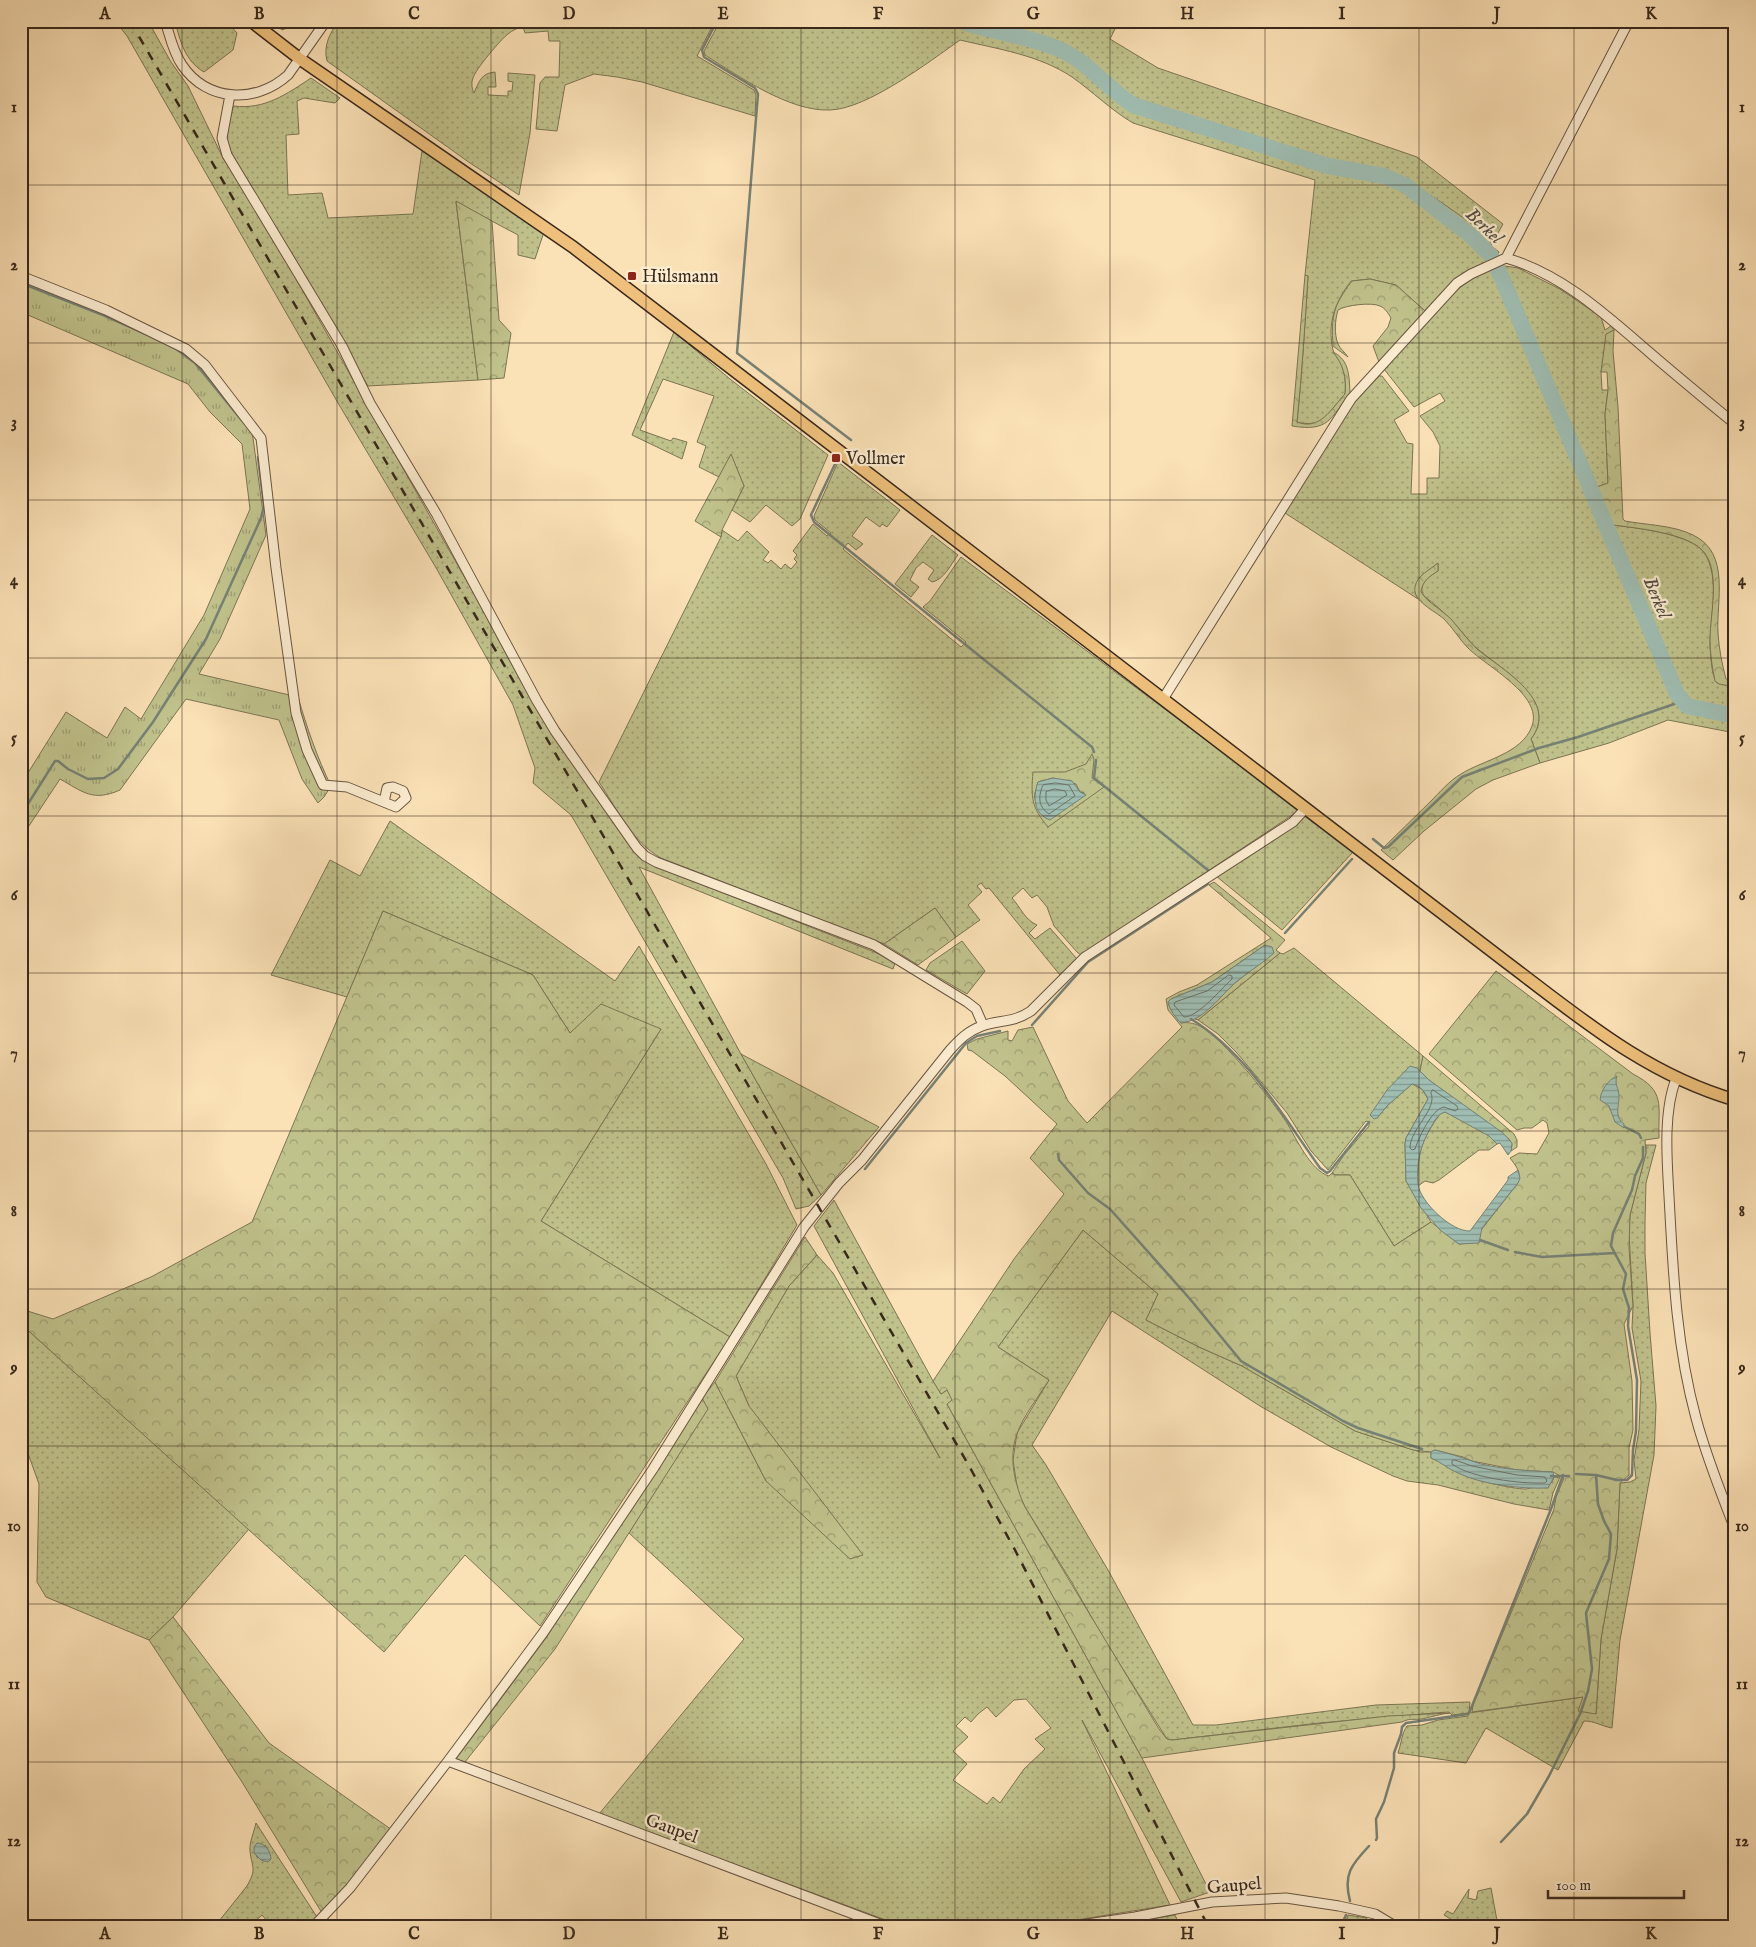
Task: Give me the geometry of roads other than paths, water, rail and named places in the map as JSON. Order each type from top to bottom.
[{"type":"main road","points":[[251,21],[300,59],[573,247],[1605,1036],[1641,1060],[1676,1079],[1735,1100]]},
{"type":"street","points":[[165,21],[174,50],[187,71],[206,87],[230,95],[247,95],[268,89],[288,75],[326,21]]},
{"type":"street","points":[[1504,259],[1629,21]]},
{"type":"street","points":[[230,95],[222,138],[227,155],[342,346],[370,403],[437,516],[554,731],[637,848],[645,856],[656,862],[874,945],[967,1002],[976,1009],[983,1025]]},
{"type":"street","points":[[1163,699],[1350,400],[1457,283],[1487,266],[1504,259],[1523,263],[1572,289],[1612,320],[1735,424]]},
{"type":"street","points":[[21,276],[106,310],[186,349],[204,365],[261,438],[276,568],[296,712],[307,750],[324,786],[347,787],[384,802]]},
{"type":"street","points":[[314,1926],[350,1888],[448,1761],[554,1616],[653,1468],[804,1227],[839,1183],[862,1160],[950,1050],[963,1036],[983,1025],[1009,1021],[1026,1014],[1085,957],[1293,822],[1305,808]]},
{"type":"street","points":[[1676,1079],[1672,1094],[1667,1142],[1673,1279],[1677,1316],[1696,1418],[1735,1530]]},
{"type":"street","name":"Gaupel","points":[[448,1761],[885,1926]]},
{"type":"street","name":"Gaupel","points":[[1072,1926],[1135,1917],[1219,1901],[1286,1898],[1339,1906],[1375,1914],[1395,1926]]},
{"type":"water","points":[[1053,778],[1072,781],[1080,792],[1086,795],[1050,820],[1040,814],[1037,809],[1035,793],[1038,782]]},
{"type":"water","points":[[1265,945],[1272,947],[1274,953],[1236,982],[1205,1013],[1197,1018],[1181,1023],[1171,1011],[1168,1002],[1171,999],[1212,982]]},
{"type":"water","points":[[1410,1066],[1417,1068],[1429,1080],[1503,1133],[1512,1143],[1511,1151],[1508,1155],[1500,1143],[1497,1144],[1489,1136],[1445,1112],[1434,1121],[1421,1149],[1418,1162],[1418,1184],[1424,1199],[1438,1215],[1455,1227],[1463,1230],[1470,1231],[1508,1180],[1508,1177],[1518,1170],[1520,1178],[1518,1183],[1482,1228],[1479,1243],[1459,1244],[1440,1230],[1421,1208],[1406,1181],[1406,1138],[1428,1099],[1422,1089],[1412,1084],[1388,1105],[1377,1118],[1374,1119],[1370,1115],[1387,1090]]},
{"type":"water","points":[[1617,1076],[1618,1115],[1624,1124],[1624,1128],[1615,1122],[1609,1106],[1600,1100],[1606,1086]]},
{"type":"water","points":[[1435,1450],[1490,1466],[1553,1472],[1554,1477],[1548,1488],[1514,1487],[1479,1481],[1451,1470],[1431,1458],[1431,1452]]},
{"type":"water","points":[[257,1843],[265,1846],[269,1851],[271,1859],[268,1862],[261,1860],[254,1853],[254,1847]]},
{"type":"waterway","points":[[717,21],[702,50],[704,57],[755,88],[758,94],[737,353],[851,440]]},
{"type":"waterway","name":"Berkel","points":[[960,21],[1038,42],[1063,51],[1073,56],[1133,105],[1328,166],[1384,176],[1405,185],[1470,235],[1491,256],[1501,276],[1677,694],[1687,706],[1735,716]]},
{"type":"waterway","points":[[21,283],[146,334]]},
{"type":"waterway","points":[[175,348],[195,363],[244,423]]},
{"type":"waterway","points":[[21,815],[55,761],[88,779],[104,778],[118,769],[153,722],[206,639],[261,518],[264,506],[258,457]]},
{"type":"waterway","points":[[836,462],[811,515],[814,522],[1092,747],[1094,752]]},
{"type":"waterway","points":[[1373,839],[1384,848],[1388,847],[1462,777],[1539,748],[1578,737],[1683,701]]},
{"type":"waterway","points":[[1096,760],[1094,778],[1209,871]]},
{"type":"waterway","points":[[1285,933],[1352,859]]},
{"type":"waterway","points":[[1032,1025],[1088,962],[1208,884]]},
{"type":"waterway","points":[[1191,1019],[1211,1033],[1247,1068],[1278,1107],[1320,1168],[1327,1173],[1369,1122]]},
{"type":"waterway","points":[[865,1169],[966,1043],[977,1036],[1000,1031]]},
{"type":"waterway","points":[[1625,1127],[1639,1134],[1641,1138]]},
{"type":"waterway","points":[[1576,1474],[1596,1475],[1617,1480],[1627,1480],[1632,1475],[1636,1431],[1637,1380],[1628,1326],[1629,1308],[1623,1289],[1626,1274],[1611,1246],[1613,1233],[1632,1190],[1635,1176],[1643,1158],[1643,1147]]},
{"type":"waterway","points":[[1058,1154],[1059,1160],[1088,1193],[1110,1209],[1190,1299],[1241,1361],[1343,1421],[1358,1428],[1422,1449]]},
{"type":"waterway","points":[[1480,1240],[1508,1250]]},
{"type":"waterway","points":[[1515,1252],[1542,1257],[1615,1253]]},
{"type":"waterway","points":[[1376,1840],[1376,1819],[1384,1802],[1394,1768],[1394,1753],[1402,1727],[1406,1723],[1468,1714],[1470,1711],[1563,1475]]},
{"type":"waterway","points":[[1501,1842],[1527,1814],[1549,1776],[1580,1714],[1588,1691],[1592,1669],[1586,1613],[1609,1559],[1611,1534],[1598,1504],[1596,1475]]},
{"type":"waterway","points":[[1551,1476],[1569,1476]]},
{"type":"waterway","points":[[1350,1901],[1347,1884],[1350,1871],[1357,1859],[1369,1846]]},
{"type":"waterway","points":[[1341,1926],[1346,1915]]},
{"type":"railway","points":[[130,21],[968,1464],[1015,1550],[1208,1926]]},
{"type":"place","name":"Hülsmann","points":[[632,276]]},
{"type":"place","name":"Vollmer","points":[[836,458]]}]
